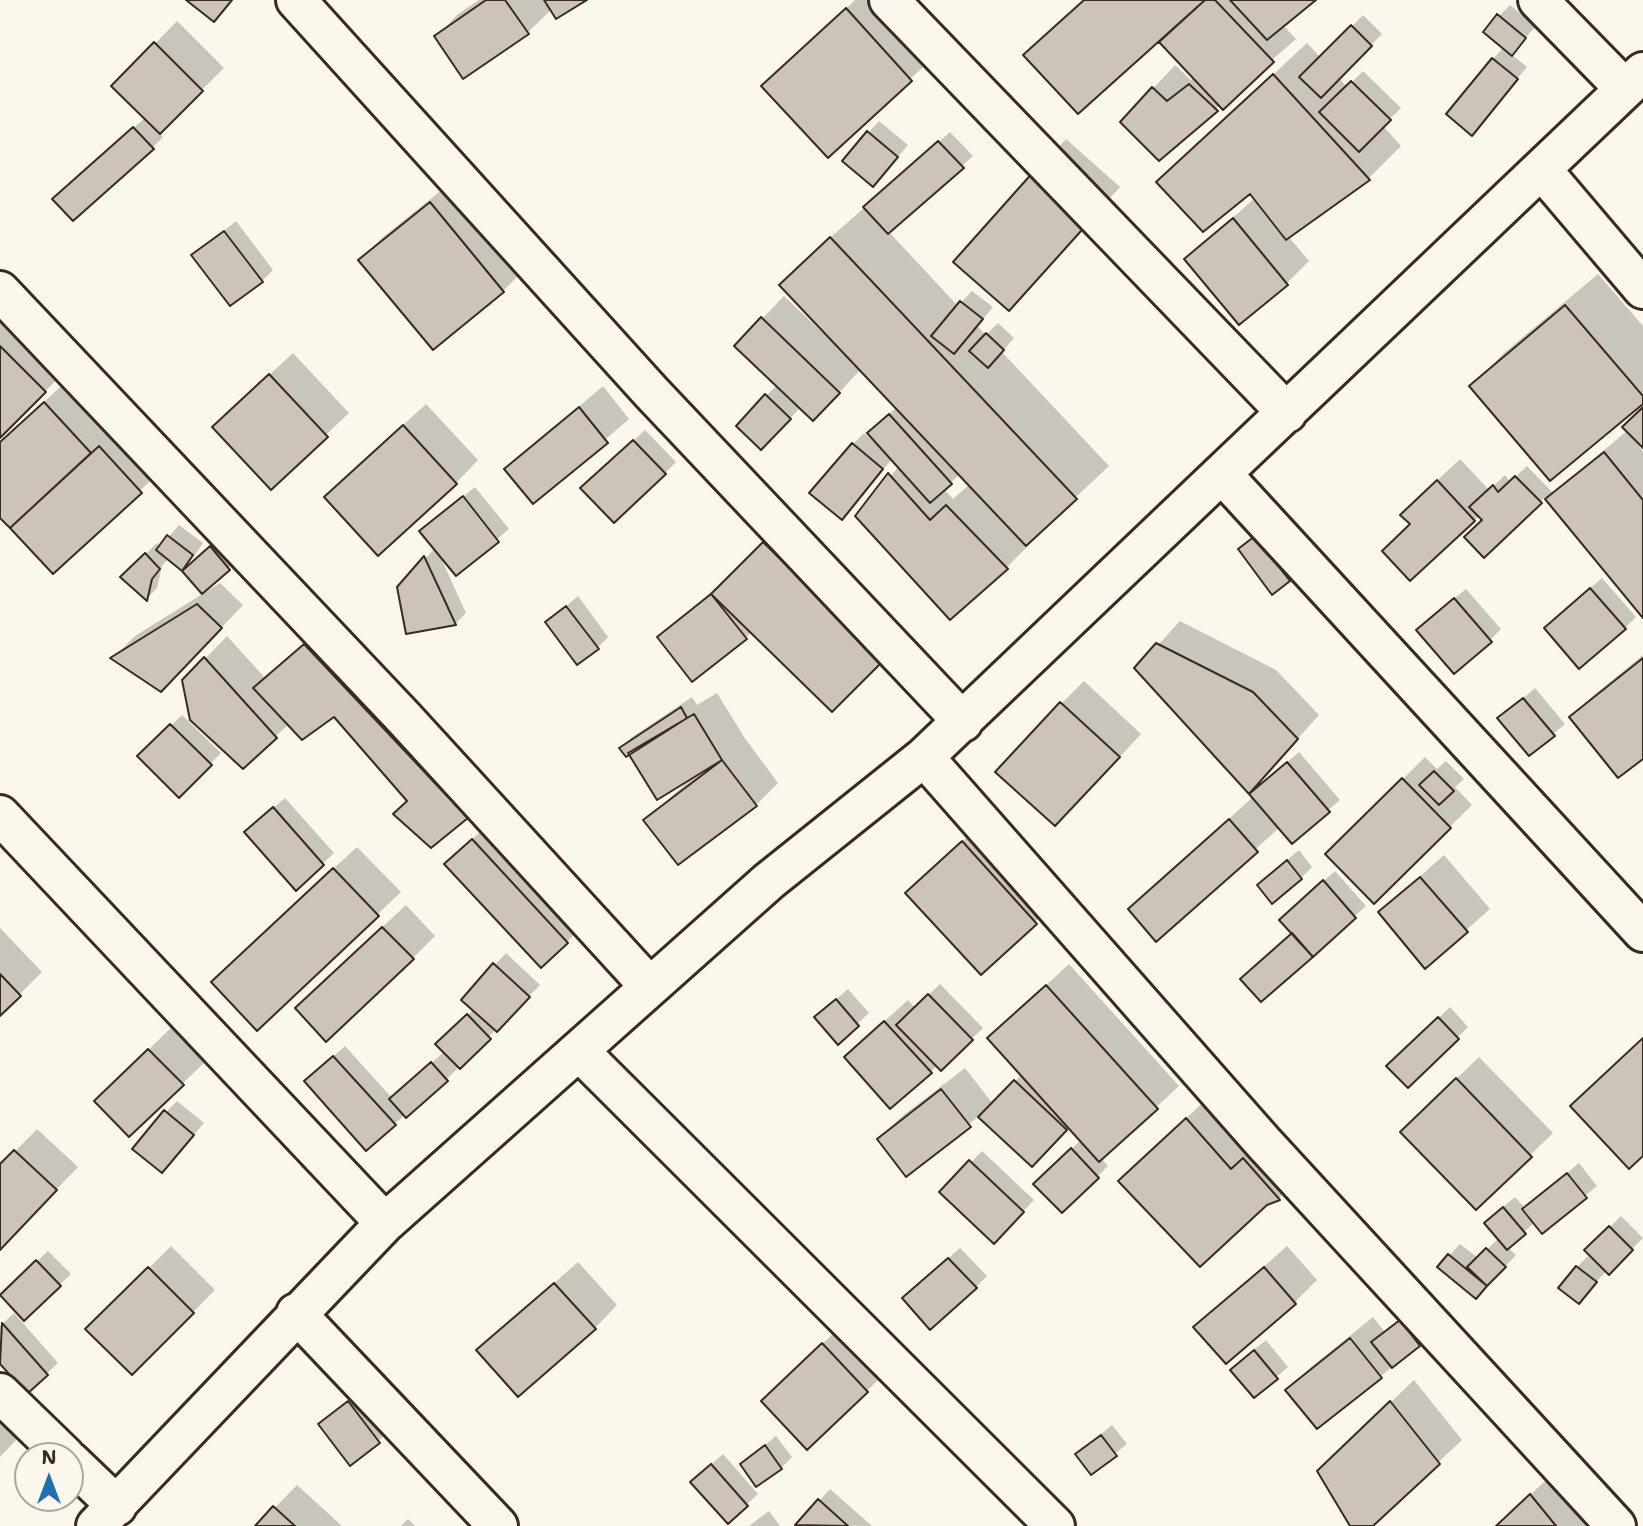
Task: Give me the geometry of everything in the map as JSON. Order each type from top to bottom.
[{"type":"street","points":[[296,0],[651,391],[962,722]]},
{"type":"street","points":[[889,0],[1287,413]]},
{"type":"street","points":[[84,1482],[106,1516],[296,1313],[385,1223],[769,881],[924,757],[1634,81],[1538,0]]},
{"type":"street","points":[[1542,170],[1643,289]]},
{"type":"street","points":[[0,291],[394,708],[650,987]]},
{"type":"street","points":[[1222,474],[1643,932]]},
{"type":"street","points":[[924,757],[1263,1142],[1616,1526]]},
{"type":"street","points":[[0,815],[385,1223]]},
{"type":"street","points":[[580,1052],[1055,1526]]},
{"type":"street","points":[[296,1313],[498,1526]]},
{"type":"street","points":[[0,1393],[51,1442]]},
{"type":"building","points":[[186,0],[232,0],[214,22]]},
{"type":"building","points":[[486,0],[505,0],[529,34],[463,79],[434,36]]},
{"type":"building","points":[[544,0],[587,0],[556,19]]},
{"type":"building","points":[[1084,0],[1205,0],[1078,114],[1023,55]]},
{"type":"building","points":[[1205,0],[1215,0],[1274,62],[1223,110],[1159,42]]},
{"type":"building","points":[[1230,0],[1316,0],[1267,40]]},
{"type":"building","points":[[846,8],[912,81],[828,158],[761,86]]},
{"type":"building","points":[[1497,14],[1526,38],[1512,56],[1483,32]]},
{"type":"building","points":[[1351,25],[1372,46],[1321,98],[1299,77]]},
{"type":"building","points":[[154,42],[203,91],[160,134],[111,86]]},
{"type":"building","points":[[1492,58],[1518,79],[1472,136],[1446,114]]},
{"type":"building","points":[[1273,74],[1370,180],[1286,240],[1250,194],[1203,232],[1156,182]]},
{"type":"building","points":[[1351,81],[1391,120],[1359,152],[1319,112]]},
{"type":"building","points":[[1189,84],[1218,111],[1159,161],[1120,122],[1152,87],[1167,101]]},
{"type":"building","points":[[133,127],[154,149],[73,221],[52,199]]},
{"type":"building","points":[[867,131],[898,157],[873,187],[842,161]]},
{"type":"building","points":[[938,141],[964,168],[888,234],[863,207]]},
{"type":"building","points":[[1043,161],[1099,211],[1009,311],[953,262]]},
{"type":"building","points":[[430,202],[504,292],[433,350],[358,260]]},
{"type":"building","points":[[1233,218],[1288,285],[1239,325],[1184,259]]},
{"type":"building","points":[[224,231],[263,282],[230,306],[191,255]]},
{"type":"building","points":[[830,237],[1077,499],[1026,546],[779,285]]},
{"type":"building","points":[[960,301],[983,319],[954,354],[931,336]]},
{"type":"building","points":[[1565,305],[1643,396],[1643,404],[1550,481],[1469,386]]},
{"type":"building","points":[[761,317],[840,393],[813,421],[734,346]]},
{"type":"building","points":[[986,333],[1004,350],[988,368],[969,351]]},
{"type":"building","points":[[0,346],[46,392],[0,438]]},
{"type":"building","points":[[269,374],[328,437],[271,490],[212,427]]},
{"type":"building","points":[[765,394],[791,419],[761,450],[736,426]]},
{"type":"building","points":[[44,402],[91,453],[10,528],[0,518],[0,442]]},
{"type":"building","points":[[579,407],[608,443],[533,504],[504,469]]},
{"type":"building","points":[[1643,407],[1643,448],[1622,427]]},
{"type":"building","points":[[889,414],[952,484],[930,503],[867,433]]},
{"type":"building","points":[[403,425],[457,484],[378,556],[324,497]]},
{"type":"building","points":[[633,440],[666,474],[614,523],[580,488]]},
{"type":"building","points":[[852,443],[883,469],[842,520],[809,493]]},
{"type":"building","points":[[99,446],[142,493],[53,574],[10,528]]},
{"type":"building","points":[[1604,452],[1643,500],[1643,618],[1545,499]]},
{"type":"building","points":[[888,473],[930,520],[946,505],[1008,569],[950,620],[855,516]]},
{"type":"building","points":[[1515,476],[1542,503],[1484,558],[1464,537],[1482,520],[1469,507],[1493,485],[1498,492]]},
{"type":"building","points":[[1437,480],[1475,521],[1410,581],[1382,551],[1410,524],[1400,515]]},
{"type":"building","points":[[463,496],[499,542],[456,576],[419,531]]},
{"type":"building","points":[[167,535],[193,555],[182,571],[156,550]]},
{"type":"building","points":[[1255,536],[1290,581],[1272,595],[1238,549]]},
{"type":"building","points":[[763,542],[884,660],[832,712],[711,594]]},
{"type":"building","points":[[210,546],[230,570],[202,594],[182,571]]},
{"type":"building","points":[[145,553],[160,569],[152,579],[147,601],[120,577]]},
{"type":"building","points":[[424,556],[456,625],[406,634],[397,587]]},
{"type":"building","points":[[1590,588],[1626,629],[1579,669],[1544,628]]},
{"type":"building","points":[[711,594],[747,639],[692,682],[657,637]]},
{"type":"building","points":[[1454,598],[1492,642],[1454,674],[1416,630]]},
{"type":"building","points":[[197,604],[222,628],[161,692],[110,658]]},
{"type":"building","points":[[566,606],[599,649],[577,665],[545,622]]},
{"type":"building","points":[[1156,643],[1253,692],[1298,739],[1249,794],[1134,668]]},
{"type":"building","points":[[304,644],[468,818],[431,848],[393,814],[407,801],[334,717],[302,740],[253,688]]},
{"type":"building","points":[[204,657],[277,738],[243,769],[190,720],[182,680]]},
{"type":"building","points":[[1643,658],[1643,759],[1618,778],[1569,717]]},
{"type":"building","points":[[1523,698],[1555,736],[1529,756],[1497,718]]},
{"type":"building","points":[[1060,702],[1120,757],[1055,826],[995,772]]},
{"type":"building","points":[[681,707],[687,718],[626,757],[619,748]]},
{"type":"building","points":[[694,714],[722,760],[657,800],[628,753]]},
{"type":"building","points":[[170,724],[212,765],[179,798],[137,756]]},
{"type":"building","points":[[722,760],[757,806],[678,865],[643,820]]},
{"type":"building","points":[[1287,762],[1330,812],[1292,844],[1249,794]]},
{"type":"building","points":[[1434,771],[1454,791],[1439,805],[1419,785]]},
{"type":"building","points":[[1402,778],[1451,828],[1374,904],[1325,854]]},
{"type":"building","points":[[273,807],[324,865],[296,891],[244,832]]},
{"type":"building","points":[[1229,819],[1258,852],[1156,942],[1128,909]]},
{"type":"building","points":[[472,839],[568,943],[541,968],[444,864]]},
{"type":"building","points":[[962,841],[1037,924],[981,975],[905,893]]},
{"type":"building","points":[[1287,860],[1302,879],[1272,904],[1257,885]]},
{"type":"building","points":[[333,868],[379,916],[257,1031],[211,982]]},
{"type":"building","points":[[1420,877],[1468,932],[1425,969],[1378,912]]},
{"type":"building","points":[[1323,880],[1356,918],[1313,957],[1279,920]]},
{"type":"building","points":[[382,927],[414,959],[326,1042],[295,1008]]},
{"type":"building","points":[[1292,933],[1313,957],[1261,1002],[1240,979]]},
{"type":"building","points":[[493,963],[530,997],[497,1032],[461,1000]]},
{"type":"building","points":[[0,974],[21,996],[0,1016]]},
{"type":"building","points":[[1046,985],[1158,1109],[1099,1162],[987,1038]]},
{"type":"building","points":[[928,994],[973,1040],[941,1071],[896,1025]]},
{"type":"building","points":[[836,999],[859,1026],[838,1045],[814,1017]]},
{"type":"building","points":[[467,1014],[491,1039],[460,1069],[435,1044]]},
{"type":"building","points":[[1438,1017],[1459,1039],[1408,1088],[1386,1066]]},
{"type":"building","points":[[884,1021],[932,1073],[890,1109],[844,1057]]},
{"type":"building","points":[[1643,1038],[1643,1156],[1629,1169],[1570,1106]]},
{"type":"building","points":[[148,1049],[184,1085],[129,1137],[94,1101]]},
{"type":"building","points":[[333,1056],[396,1125],[366,1151],[304,1081]]},
{"type":"building","points":[[431,1062],[448,1081],[406,1118],[389,1099]]},
{"type":"building","points":[[1456,1078],[1532,1157],[1476,1210],[1400,1132]]},
{"type":"building","points":[[1014,1080],[1067,1130],[1032,1167],[978,1117]]},
{"type":"building","points":[[941,1089],[971,1127],[906,1177],[877,1139]]},
{"type":"building","points":[[164,1110],[194,1135],[162,1173],[132,1149]]},
{"type":"building","points":[[1186,1118],[1231,1169],[1243,1158],[1280,1200],[1267,1205],[1200,1267],[1118,1181]]},
{"type":"building","points":[[1071,1148],[1099,1178],[1062,1213],[1033,1184]]},
{"type":"building","points":[[14,1150],[57,1190],[0,1250],[0,1164]]},
{"type":"building","points":[[969,1160],[1024,1212],[994,1244],[939,1192]]},
{"type":"building","points":[[1567,1173],[1587,1198],[1542,1234],[1522,1209]]},
{"type":"building","points":[[1503,1207],[1526,1234],[1507,1250],[1484,1223]]},
{"type":"building","points":[[1609,1226],[1633,1250],[1609,1275],[1584,1250]]},
{"type":"building","points":[[1486,1248],[1506,1267],[1487,1286],[1467,1267]]},
{"type":"building","points":[[1448,1254],[1487,1286],[1476,1299],[1437,1267]]},
{"type":"building","points":[[948,1258],[977,1288],[930,1330],[902,1298]]},
{"type":"building","points":[[36,1260],[61,1286],[24,1321],[0,1295]]},
{"type":"building","points":[[1576,1266],[1597,1282],[1579,1304],[1558,1288]]},
{"type":"building","points":[[148,1267],[194,1313],[132,1375],[85,1329]]},
{"type":"building","points":[[1264,1267],[1296,1304],[1226,1364],[1193,1327]]},
{"type":"building","points":[[554,1283],[596,1329],[518,1397],[476,1350]]},
{"type":"building","points":[[1400,1320],[1420,1346],[1392,1368],[1371,1342]]},
{"type":"building","points":[[2,1323],[48,1375],[27,1394],[0,1364]]},
{"type":"building","points":[[1350,1338],[1382,1378],[1317,1429],[1285,1390]]},
{"type":"building","points":[[822,1343],[868,1392],[807,1450],[761,1401]]},
{"type":"building","points":[[1254,1350],[1278,1379],[1254,1398],[1230,1370]]},
{"type":"building","points":[[348,1401],[380,1443],[350,1466],[318,1424]]},
{"type":"building","points":[[1390,1401],[1440,1464],[1373,1526],[1350,1526],[1317,1471]]},
{"type":"building","points":[[1101,1435],[1117,1456],[1091,1475],[1075,1454]]},
{"type":"building","points":[[765,1445],[782,1469],[756,1487],[740,1464]]},
{"type":"building","points":[[711,1464],[748,1506],[728,1524],[690,1482]]},
{"type":"building","points":[[1530,1494],[1556,1526],[1496,1526]]},
{"type":"building","points":[[818,1499],[848,1526],[795,1525]]},
{"type":"building","points":[[273,1506],[295,1526],[255,1526]]}]
